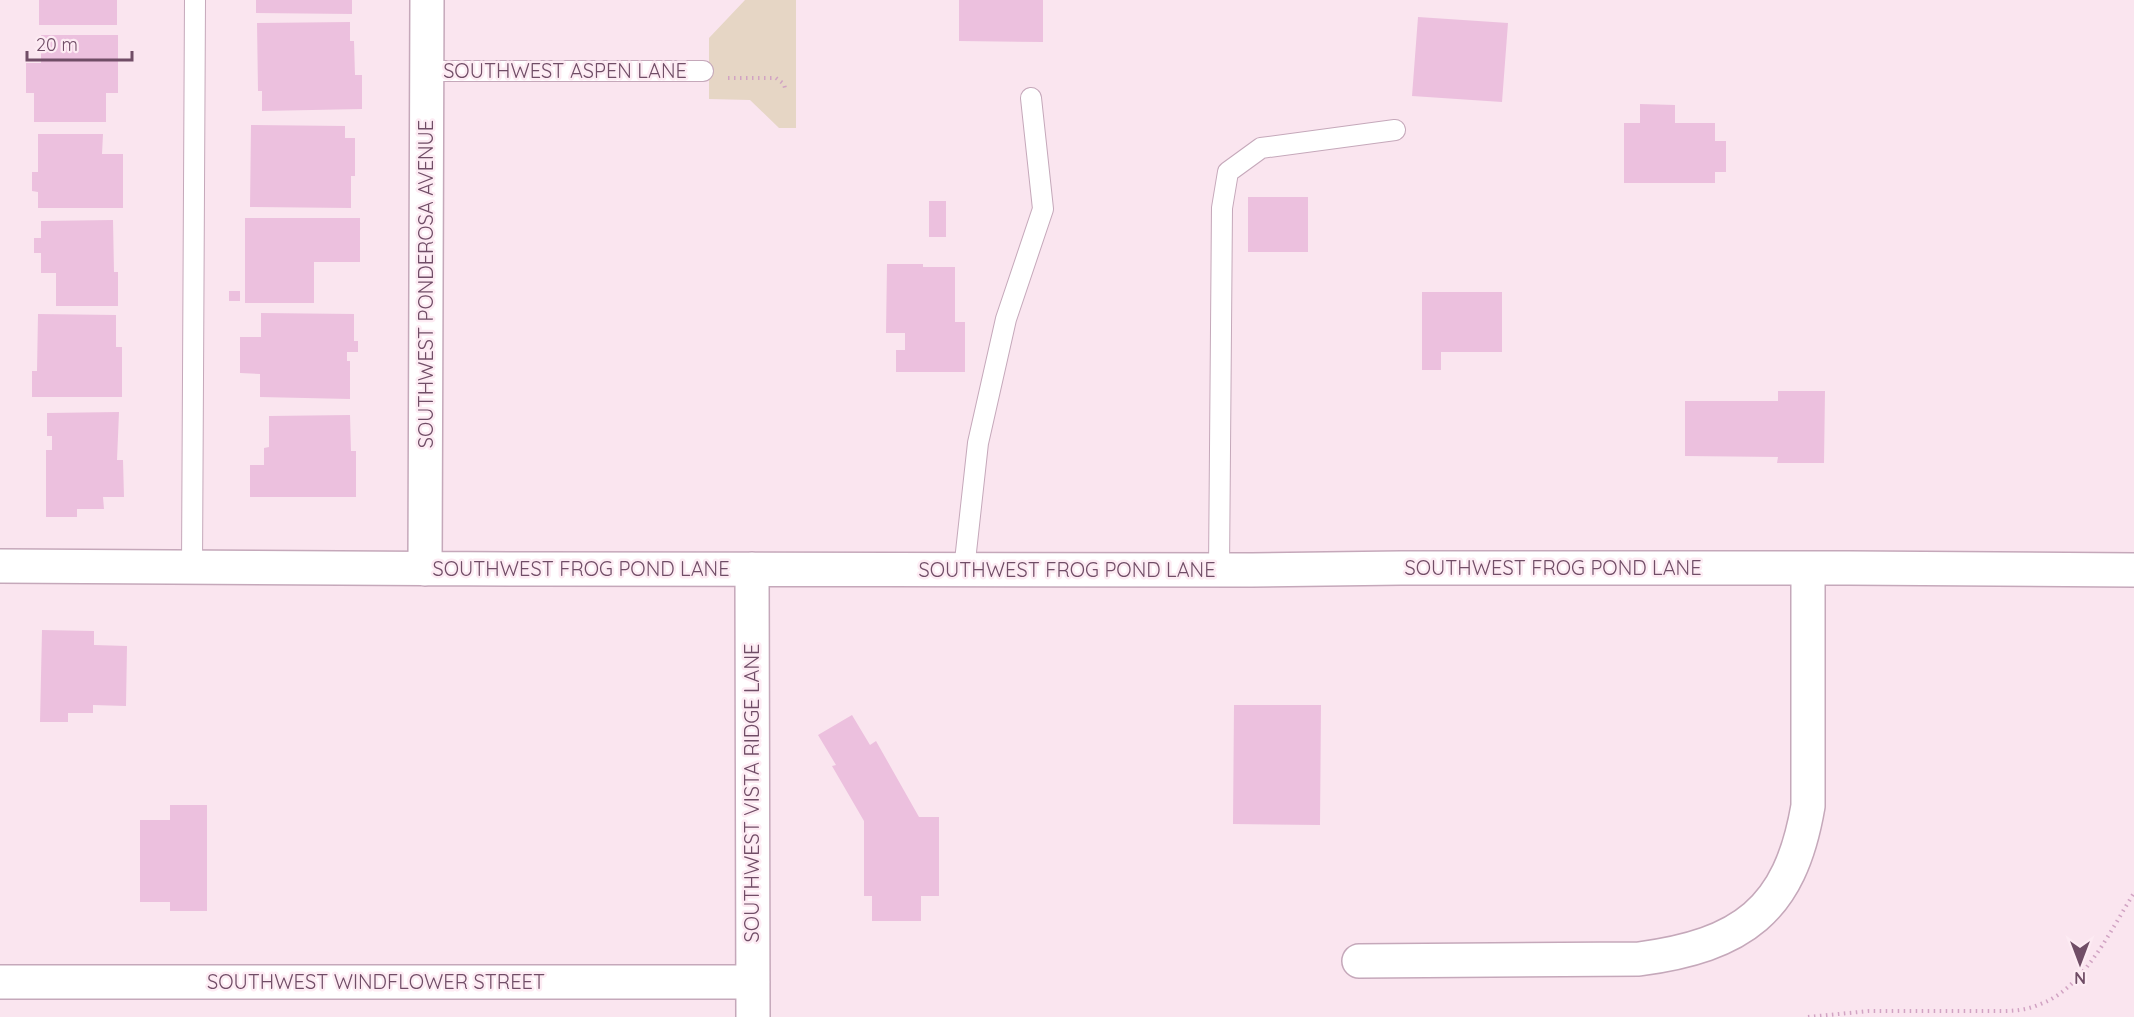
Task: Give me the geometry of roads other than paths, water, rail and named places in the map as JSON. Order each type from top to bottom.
[{"type":"street","name":"SOUTHWEST PONDEROSA AVENUE","points":[[425,569],[428,0]]},
{"type":"street","name":"SOUTHWEST FROG POND LANE","points":[[0,566],[425,569],[1808,568],[2134,570]]},
{"type":"street","points":[[1359,961],[1639,958],[1675,954],[1714,942],[1749,922],[1772,902],[1790,874],[1803,838],[1808,806],[1808,568]]},
{"type":"street","name":"SOUTHWEST VISTA RIDGE LANE","points":[[752,569],[753,1017]]},
{"type":"street","name":"SOUTHWEST WINDFLOWER STREET","points":[[0,982],[753,982]]},
{"type":"lane","points":[[192,567],[195,0]]},
{"type":"lane","name":"SOUTHWEST ASPEN LANE","points":[[427,70],[703,70]]},
{"type":"lane","points":[[964,570],[978,443],[1006,318],[1043,209],[1031,98]]},
{"type":"lane","points":[[1219,570],[1222,208],[1228,172],[1262,148],[1395,130]]}]
